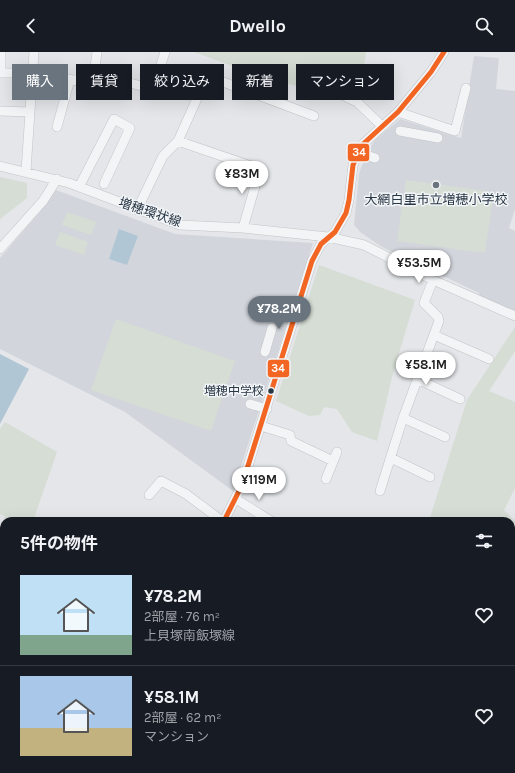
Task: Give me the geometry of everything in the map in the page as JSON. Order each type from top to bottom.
[{"type":"street","points":[[1,52],[0,73],[12,73]]},
{"type":"street","points":[[33,64],[34,52]]},
{"type":"street","points":[[95,64],[97,52]]},
{"type":"street","points":[[132,84],[152,89],[165,52]]},
{"type":"street","points":[[225,517],[236,499],[267,409],[312,261],[321,244],[335,232],[346,213],[350,200],[353,165],[357,152],[362,145],[398,112],[431,72],[444,52]]},
{"type":"street","points":[[137,210],[163,156],[178,141],[207,76],[314,116]]},
{"type":"street","points":[[57,127],[70,79],[76,80]]},
{"type":"street","points":[[398,112],[455,131],[466,88]]},
{"type":"street","points":[[26,171],[31,100]]},
{"type":"street","points":[[353,100],[357,102],[382,126]]},
{"type":"street","points":[[0,111],[30,112]]},
{"type":"street","points":[[79,186],[114,119],[130,128],[104,184]]},
{"type":"street","points":[[424,135],[429,122]]},
{"type":"street","points":[[400,131],[438,138]]},
{"type":"street","points":[[178,141],[260,169],[243,228]]},
{"type":"street","points":[[357,152],[375,158]]},
{"type":"street","name":"増穂環状線","points":[[0,166],[26,171],[79,186],[137,210],[180,225],[243,228],[328,237],[364,245],[383,253],[433,280],[515,316]]},
{"type":"street","points":[[0,249],[43,201],[56,179]]},
{"type":"street","points":[[380,491],[403,418],[439,321],[438,317],[424,303],[433,280]]},
{"type":"street","points":[[265,352],[272,328]]},
{"type":"street","points":[[434,335],[489,359]]},
{"type":"street","points":[[268,343],[285,348]]},
{"type":"street","points":[[417,379],[460,399]]},
{"type":"street","points":[[250,404],[267,409]]},
{"type":"street","points":[[403,418],[446,437]]},
{"type":"street","points":[[261,426],[290,435],[291,441],[333,461]]},
{"type":"street","points":[[326,479],[337,452]]},
{"type":"street","points":[[391,458],[430,477]]},
{"type":"street","points":[[149,495],[161,481],[186,494],[218,517]]},
{"type":"street","points":[[236,499],[265,517]]},
{"type":"shaded area","points":[[194,52],[366,52],[364,64],[296,64],[296,86],[288,84],[288,64],[232,64],[232,66]]},
{"type":"shaded area","name":"大網白里市立増穂小学校","points":[[474,56],[499,58],[496,89],[515,91],[515,209],[509,228],[515,231],[515,311],[480,296],[479,293],[382,247],[360,232],[354,225],[359,174],[365,156],[375,140],[400,119],[461,138]]},
{"type":"shaded area","points":[[0,177],[27,183],[27,198],[0,219]]},
{"type":"shaded area","points":[[406,180],[494,192],[485,253],[397,241]]},
{"type":"shaded area","points":[[56,190],[175,234],[313,243],[233,491],[125,412],[0,349],[0,258],[43,208]]},
{"type":"shaded area","points":[[67,212],[96,222],[91,235],[62,225]]},
{"type":"shaded area","points":[[60,232],[88,242],[84,255],[55,245]]},
{"type":"shaded area","points":[[319,265],[415,300],[393,373],[377,441],[352,432],[337,409],[324,407],[320,415],[309,416],[276,401]]},
{"type":"shaded area","points":[[116,319],[235,361],[211,431],[91,390]]},
{"type":"shaded area","points":[[515,327],[515,351],[489,391],[515,402],[515,488],[504,510],[511,517],[430,517],[467,400]]},
{"type":"shaded area","points":[[5,422],[57,452],[34,517],[5,517],[0,514],[0,429]]},
{"type":"water","points":[[119,229],[138,236],[127,265],[109,259]]},
{"type":"water","points":[[0,354],[29,369],[0,424]]},
{"type":"transit line","name":"34","points":[[226,517],[242,485],[312,261],[321,244],[335,232],[346,213],[353,165],[362,145],[398,112],[431,72],[444,52]]},
{"type":"place","name":"大網白里市立増穂小学校","points":[[436,185]]},
{"type":"place","name":"増穂中学校","points":[[271,391]]}]
